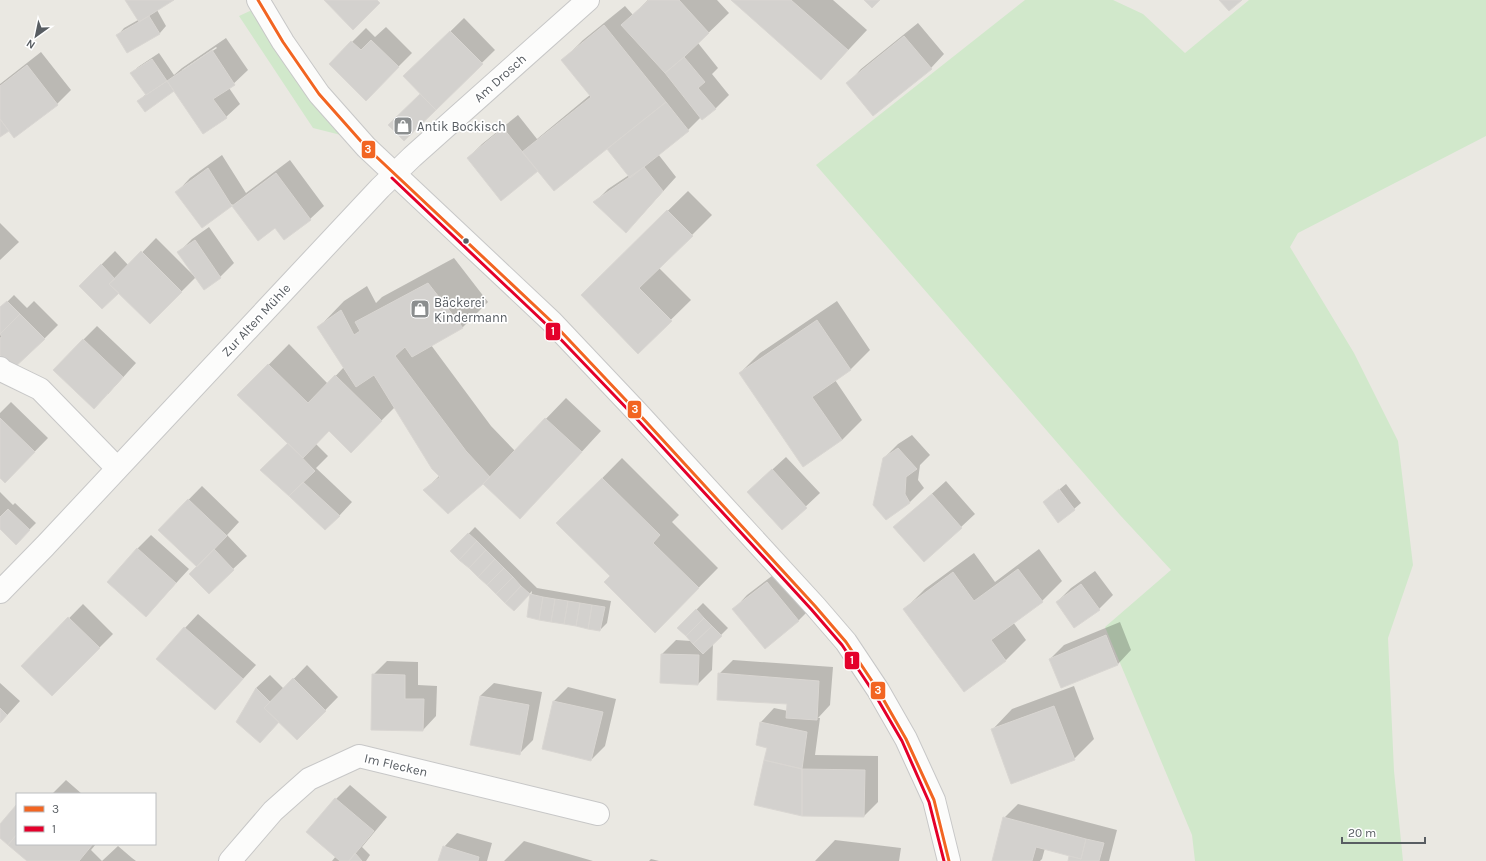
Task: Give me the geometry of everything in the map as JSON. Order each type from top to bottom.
[{"type":"street","points":[[258,0],[283,42],[319,94],[366,147],[552,322],[644,419],[846,642],[878,690],[906,739],[934,800],[949,861]]},
{"type":"street","name":"Am Drosch","points":[[395,174],[588,0]]},
{"type":"street","name":"Zur Alten Mühle","points":[[0,592],[395,174]]},
{"type":"street","points":[[0,368],[3,371],[40,389],[118,468]]},
{"type":"street","name":"Im Flecken","points":[[230,861],[274,811],[309,779],[360,756],[598,814]]},
{"type":"green space","points":[[1025,0],[1113,0],[1143,14],[1185,53],[1249,0],[1486,0],[1486,136],[1298,233],[1290,247],[1354,353],[1398,441],[1413,565],[1388,638],[1394,771],[1403,861],[1195,861],[1192,835],[1105,627],[1171,570],[1120,515],[816,165]]},
{"type":"green space","points":[[252,10],[341,135],[313,128],[239,16]]},
{"type":"building","points":[[125,0],[174,0],[139,22]]},
{"type":"building","points":[[324,0],[377,0],[380,3],[353,30]]},
{"type":"building","points":[[649,0],[679,0],[709,33],[665,73],[621,25]]},
{"type":"building","points":[[731,0],[791,0],[848,50],[821,80]]},
{"type":"building","points":[[864,0],[880,0],[872,8]]},
{"type":"building","points":[[1219,0],[1242,0],[1229,11]]},
{"type":"building","points":[[149,16],[160,34],[127,53],[116,35]]},
{"type":"building","points":[[604,25],[666,102],[554,191],[522,152],[591,97],[561,60]]},
{"type":"building","points":[[450,31],[483,64],[436,110],[403,76]]},
{"type":"building","points":[[904,36],[932,69],[873,116],[846,83]]},
{"type":"building","points":[[371,40],[399,67],[366,101],[329,64],[351,41],[361,50]]},
{"type":"building","points":[[212,50],[235,85],[213,99],[227,118],[203,134],[167,81]]},
{"type":"building","points":[[684,57],[705,82],[698,88],[716,109],[702,120],[665,73]]},
{"type":"building","points":[[152,59],[167,81],[146,95],[130,73]]},
{"type":"building","points":[[27,65],[58,105],[14,138],[0,119],[0,86]]},
{"type":"building","points":[[167,81],[174,91],[145,112],[137,101]]},
{"type":"building","points":[[420,94],[436,110],[404,141],[388,125]]},
{"type":"building","points":[[666,102],[689,131],[630,178],[607,149]]},
{"type":"building","points":[[0,119],[9,131],[0,137]]},
{"type":"building","points":[[503,128],[538,171],[501,201],[467,158]]},
{"type":"building","points":[[644,167],[663,191],[626,233],[593,202]]},
{"type":"building","points":[[208,168],[232,206],[202,228],[175,192]]},
{"type":"building","points":[[276,173],[311,220],[284,240],[275,228],[258,241],[232,206]]},
{"type":"building","points":[[667,210],[693,236],[639,288],[672,321],[638,354],[581,295]]},
{"type":"building","points":[[195,240],[221,278],[204,290],[177,252]]},
{"type":"building","points":[[141,251],[182,292],[150,324],[109,284]]},
{"type":"building","points":[[101,264],[115,279],[109,284],[119,293],[102,309],[79,286]]},
{"type":"building","points":[[428,283],[463,328],[412,357],[405,347],[395,356],[466,451],[490,477],[448,514],[423,490],[440,477],[432,469],[374,375],[356,387],[317,327],[341,310],[354,335],[360,331],[355,322]]},
{"type":"building","points":[[7,301],[20,314],[0,334],[0,307]]},
{"type":"building","points":[[20,314],[45,339],[13,369],[0,355],[0,338],[2,337],[0,334]]},
{"type":"building","points":[[817,320],[851,370],[812,397],[842,440],[803,467],[739,373]]},
{"type":"building","points":[[83,339],[123,377],[94,409],[53,370]]},
{"type":"building","points":[[268,364],[308,403],[335,375],[382,421],[351,453],[329,431],[303,458],[237,395]]},
{"type":"building","points":[[0,418],[35,452],[5,483],[0,478]]},
{"type":"building","points":[[545,418],[582,452],[520,519],[483,484]]},
{"type":"building","points":[[288,443],[315,471],[289,496],[260,470]]},
{"type":"building","points":[[898,448],[917,469],[906,477],[905,494],[910,503],[886,520],[873,505],[883,458]]},
{"type":"building","points":[[772,469],[807,508],[782,530],[747,492]]},
{"type":"building","points":[[602,478],[660,535],[653,543],[699,588],[655,633],[604,582],[610,576],[556,523]]},
{"type":"building","points":[[303,482],[340,516],[325,530],[289,496]]},
{"type":"building","points":[[1059,489],[1075,510],[1058,523],[1043,502]]},
{"type":"building","points":[[932,494],[962,528],[924,562],[893,527]]},
{"type":"building","points":[[188,499],[227,536],[197,567],[158,530]]},
{"type":"building","points":[[8,509],[30,530],[16,545],[0,529],[0,517]]},
{"type":"building","points":[[468,533],[477,541],[459,560],[450,551]]},
{"type":"building","points":[[477,541],[486,550],[469,568],[459,560]]},
{"type":"building","points":[[137,548],[176,583],[146,617],[107,582]]},
{"type":"building","points":[[214,549],[234,570],[209,594],[189,574]]},
{"type":"building","points":[[486,550],[495,559],[478,577],[469,568]]},
{"type":"building","points":[[495,559],[504,568],[487,585],[478,577]]},
{"type":"building","points":[[504,568],[513,577],[496,594],[487,585]]},
{"type":"building","points":[[1018,569],[1043,602],[991,640],[1006,661],[964,692],[903,609],[953,572],[974,601]]},
{"type":"building","points":[[513,577],[521,586],[505,603],[496,594]]},
{"type":"building","points":[[767,582],[799,621],[765,649],[732,609]]},
{"type":"building","points":[[1081,584],[1100,610],[1074,628],[1056,602]]},
{"type":"building","points":[[521,586],[530,594],[514,611],[505,603]]},
{"type":"building","points":[[530,594],[543,597],[539,620],[527,617]]},
{"type":"building","points":[[543,597],[555,599],[551,622],[539,620]]},
{"type":"building","points":[[555,599],[568,601],[564,624],[551,622]]},
{"type":"building","points":[[568,601],[580,603],[576,626],[564,624]]},
{"type":"building","points":[[580,603],[592,605],[588,629],[576,626]]},
{"type":"building","points":[[592,605],[605,607],[600,631],[588,629]]},
{"type":"building","points":[[696,609],[704,618],[686,636],[677,628]]},
{"type":"building","points":[[68,617],[100,648],[52,696],[21,666]]},
{"type":"building","points":[[704,618],[712,626],[693,644],[686,636]]},
{"type":"building","points":[[712,626],[722,636],[703,654],[693,644]]},
{"type":"building","points":[[184,627],[243,679],[215,710],[156,659]]},
{"type":"building","points":[[1106,635],[1118,665],[1061,688],[1049,659]]},
{"type":"building","points":[[661,654],[699,655],[698,685],[660,683]]},
{"type":"building","points":[[718,673],[819,681],[817,720],[786,718],[787,704],[717,700]]},
{"type":"building","points":[[372,674],[405,675],[405,699],[424,699],[423,731],[371,730]]},
{"type":"building","points":[[293,678],[326,711],[297,740],[264,708]]},
{"type":"building","points":[[256,688],[270,702],[264,708],[279,722],[260,743],[236,722]]},
{"type":"building","points":[[480,696],[529,705],[520,755],[470,745]]},
{"type":"building","points":[[553,701],[603,712],[591,761],[542,749]]},
{"type":"building","points":[[1054,706],[1075,760],[1011,784],[991,729]]},
{"type":"building","points":[[0,708],[7,715],[0,723]]},
{"type":"building","points":[[760,722],[807,732],[802,769],[764,760],[767,748],[756,745]]},
{"type":"building","points":[[764,760],[802,769],[802,816],[754,805]]},
{"type":"building","points":[[802,769],[865,770],[864,817],[802,816]]},
{"type":"building","points":[[335,798],[374,831],[349,861],[340,861],[306,832]]},
{"type":"building","points":[[16,805],[16,835],[8,845],[0,838],[0,824]]},
{"type":"building","points":[[1003,817],[1086,839],[1081,859],[1036,847],[1032,861],[992,861]]},
{"type":"building","points":[[16,835],[16,845],[92,845],[79,861],[27,861],[8,845]]},
{"type":"building","points":[[1086,839],[1104,843],[1099,861],[1068,861],[1069,856],[1081,859]]},
{"type":"building","points":[[443,846],[479,857],[478,861],[438,861]]},
{"type":"building","points":[[355,853],[362,861],[349,861]]},
{"type":"transit line","name":"3","points":[[258,0],[283,42],[319,94],[366,147],[552,322],[638,413],[815,606],[846,642],[878,690],[906,739],[934,800],[949,861]]},
{"type":"transit line","name":"1","points":[[392,178],[548,326],[634,416],[811,609],[842,645],[874,693],[902,741],[929,802],[944,861]]},
{"type":"place","name":"Antik Bockisch","points":[[403,126]]},
{"type":"place","name":"Bäckerei Kindermann","points":[[420,309]]}]
